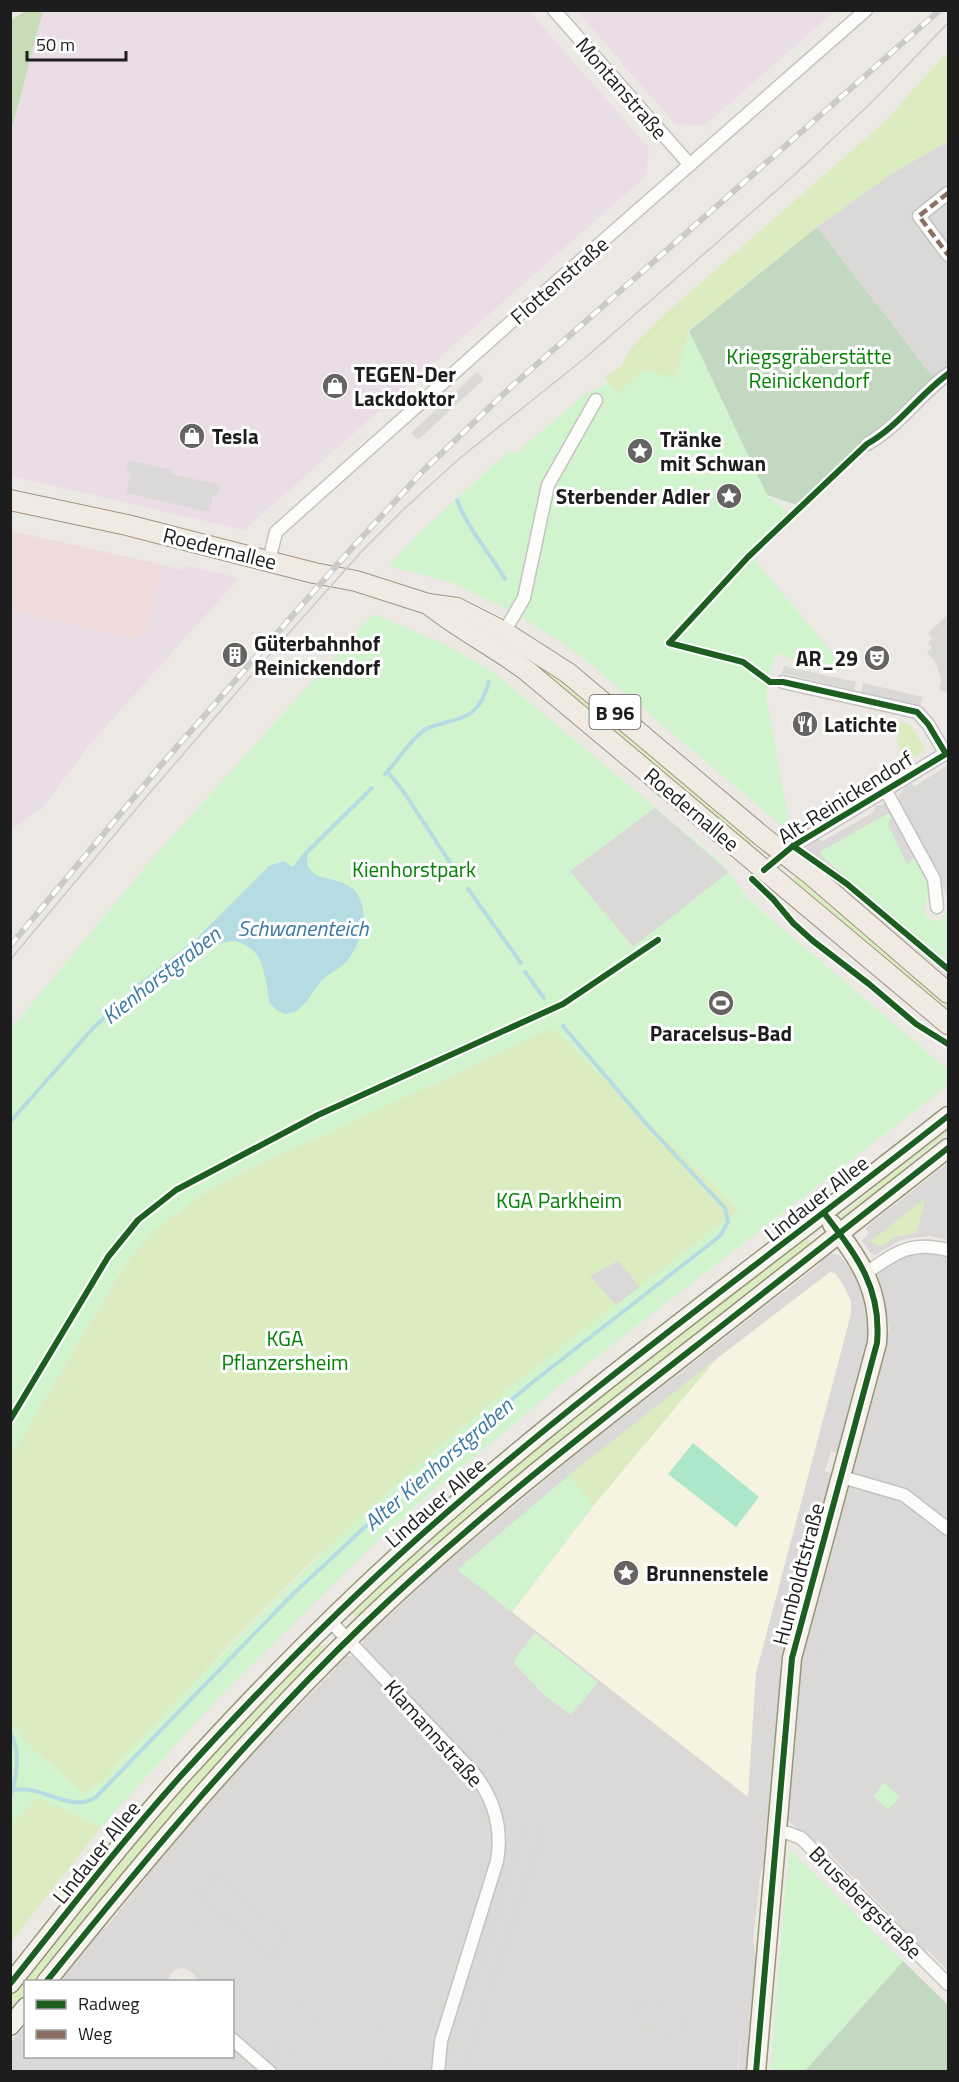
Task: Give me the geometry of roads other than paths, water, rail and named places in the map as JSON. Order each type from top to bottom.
[{"type":"main road","name":"Roedernallee","points":[[10,500],[135,527],[356,581],[428,604],[457,608],[504,632],[568,673],[948,993]]},
{"type":"main road","name":"Roedernallee","points":[[428,604],[451,623],[487,643],[527,671],[948,1024]]},
{"type":"main road","name":"Lindauer Allee","points":[[10,1984],[177,1780],[330,1621],[426,1531],[541,1433],[948,1116]]},
{"type":"main road","name":"Lindauer Allee","points":[[48,1980],[207,1786],[347,1640],[436,1557],[516,1487],[948,1148]]},
{"type":"main road","name":"Humboldtstraße","points":[[756,2072],[792,1658],[877,1343],[879,1322],[866,1273],[824,1213]]},
{"type":"main road","points":[[10,2026],[24,2009]]},
{"type":"street","name":"Montanstraße","points":[[554,10],[690,165]]},
{"type":"street","name":"Flottenstraße","points":[[269,561],[276,532],[866,10]]},
{"type":"street","points":[[948,193],[919,216],[948,255]]},
{"type":"street","points":[[867,444],[885,434],[948,374]]},
{"type":"street","points":[[504,632],[524,598],[548,485],[596,399]]},
{"type":"street","name":"Alt-Reinickendorf","points":[[764,870],[784,853],[947,753],[917,712],[783,682]]},
{"type":"street","name":"Alt-Reinickendorf","points":[[886,791],[934,879],[937,907]]},
{"type":"street","points":[[866,1273],[907,1248],[920,1246],[948,1250]]},
{"type":"street","points":[[842,1477],[904,1495],[948,1529]]},
{"type":"street","name":"Klamannstraße","points":[[330,1621],[477,1778],[489,1796],[496,1816],[499,1840],[497,1861],[441,2041],[438,2072]]},
{"type":"street","name":"Brusebergstraße","points":[[776,1833],[788,1833],[801,1838],[948,1984]]},
{"type":"street","points":[[234,2041],[270,2072]]},
{"type":"water","name":"Schwanenteich","points":[[305,851],[308,853],[307,862],[312,872],[349,886],[357,893],[363,912],[363,923],[357,944],[347,961],[321,981],[302,1007],[285,1014],[270,1004],[259,958],[247,946],[236,941],[222,943],[198,954],[141,989],[136,985],[196,939],[269,866],[283,861],[293,867]]},
{"type":"waterway","name":"Kienhorstgraben","points":[[457,500],[473,531],[505,579]]},
{"type":"waterway","name":"Kienhorstgraben","points":[[385,774],[415,738],[426,729],[462,718],[474,710],[483,699],[489,682]]},
{"type":"waterway","name":"Alter Kienhorstgraben","points":[[388,772],[453,867]]},
{"type":"waterway","name":"Kienhorstgraben","points":[[304,855],[372,788]]},
{"type":"waterway","name":"Alter Kienhorstgraben","points":[[468,889],[521,963]]},
{"type":"waterway","name":"Alter Kienhorstgraben","points":[[525,972],[544,998]]},
{"type":"waterway","name":"Kienhorstgraben","points":[[10,1122],[93,1028],[142,984]]},
{"type":"waterway","name":"Alter Kienhorstgraben","points":[[13,1790],[24,1789],[75,1802],[85,1802],[95,1798],[291,1596],[395,1499],[529,1385],[720,1236],[728,1222],[725,1208],[649,1127],[563,1026]]},
{"type":"waterway","name":"Kienhorstgraben","points":[[10,1733],[17,1756],[10,1797]]},
{"type":"tram line","points":[[10,960],[249,678],[362,551],[405,508],[460,458],[585,358],[792,177],[874,100],[948,23]]},
{"type":"railway","points":[[10,946],[161,765],[352,548],[424,470],[511,387],[940,10]]},
{"type":"place","name":"TEGEN-Der Lackdoktor","points":[[335,386]]},
{"type":"place","name":"Tesla","points":[[192,436]]},
{"type":"place","name":"Tränke mit Schwan","points":[[640,451]]},
{"type":"place","name":"Sterbender Adler","points":[[729,496]]},
{"type":"place","name":"Güterbahnhof Reinickendorf","points":[[235,655]]},
{"type":"place","name":"AR_29","points":[[877,658]]},
{"type":"place","name":"Latichte","points":[[805,724]]},
{"type":"place","name":"Paracelsus-Bad","points":[[721,1003]]},
{"type":"place","name":"Brunnenstele","points":[[626,1573]]},
{"type":"park label","name":"Kriegsgräberstätte Reinickendorf","points":[[809,368]]},
{"type":"park label","name":"Kienhorstpark","points":[[414,869]]},
{"type":"park label","name":"KGA Parkheim","points":[[559,1200]]},
{"type":"park label","name":"KGA Pflanzersheim","points":[[285,1350]]}]
